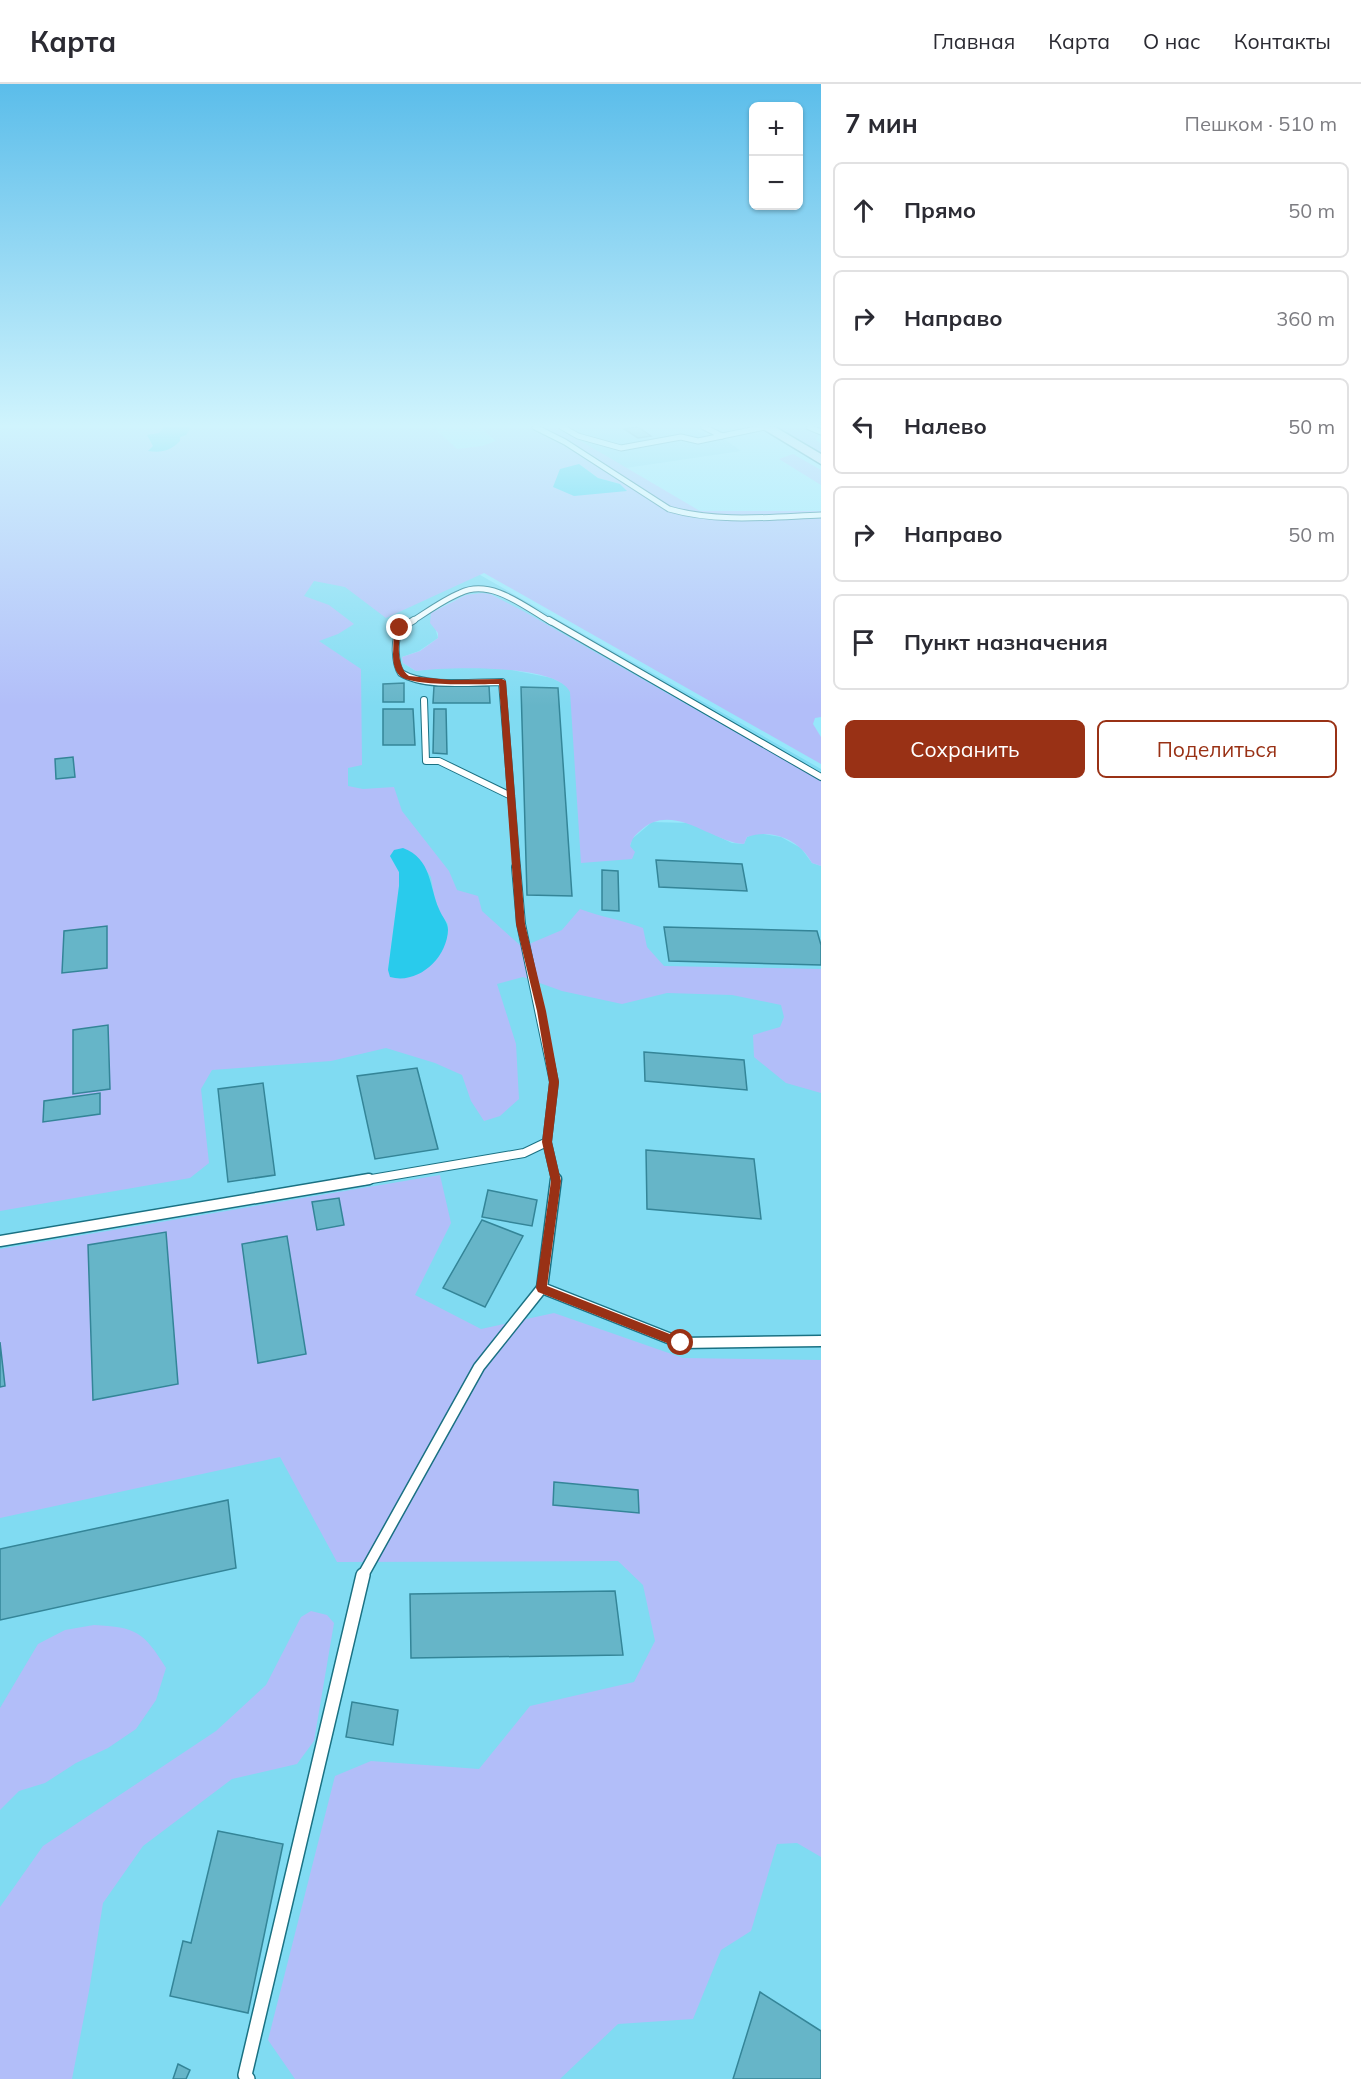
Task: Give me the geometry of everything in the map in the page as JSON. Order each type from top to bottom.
[{"type":"lane","points":[[248,2079],[245,2075],[360,1580],[478,1367],[542,1288],[556,1181],[547,1142],[554,1082],[521,924],[502,681],[451,682],[407,678],[401,673],[397,663],[397,633],[400,628],[461,592],[477,588],[501,593],[821,777]]},
{"type":"lane","points":[[423,700],[426,760],[439,761],[511,796]]},
{"type":"lane","points":[[0,1241],[524,1153],[547,1142]]},
{"type":"lane","points":[[542,1288],[681,1343],[821,1341]]},
{"type":"shaded area","points":[[0,520],[384,520],[821,769],[821,781],[490,594],[466,595],[436,609],[431,613],[438,638],[419,651],[402,657],[403,663],[416,671],[437,668],[502,668],[552,678],[568,686],[630,846],[632,839],[652,822],[690,823],[732,843],[744,844],[747,837],[757,833],[781,837],[801,848],[812,863],[821,866],[821,2079],[0,2079]]},
{"type":"shaded area","points":[[0,520],[821,520],[821,717],[815,718],[813,724],[821,737],[821,764],[484,573],[386,618],[345,587],[314,581],[304,596],[329,605],[354,624],[338,634],[319,641],[361,669],[362,765],[348,768],[348,786],[363,789],[394,787],[402,811],[449,871],[457,890],[478,896],[482,911],[522,947],[562,930],[580,909],[643,928],[647,947],[664,966],[821,969],[821,1093],[786,1083],[754,1057],[753,1035],[780,1027],[784,1017],[781,1005],[732,995],[667,993],[622,1004],[562,991],[523,977],[497,984],[516,1044],[519,1099],[500,1116],[484,1121],[471,1101],[462,1075],[435,1063],[386,1048],[331,1061],[212,1070],[201,1089],[209,1163],[190,1178],[0,1211]],"holes":[[[415,855],[431,877],[440,913],[448,924],[448,933],[438,958],[419,974],[388,970],[399,886],[399,872],[390,856]]]},
{"type":"shaded area","points":[[490,594],[523,611],[821,781],[821,866],[812,863],[793,842],[775,835],[747,837],[744,844],[731,842],[692,825],[665,820],[652,823],[632,839],[630,846],[635,852],[632,859],[581,863],[570,692],[561,683],[544,676],[523,672],[474,668],[416,671],[403,663],[402,657],[420,651],[438,638],[438,633],[430,623],[431,613],[466,595]]},
{"type":"shaded area","points":[[403,848],[419,859],[424,866],[448,930],[442,950],[429,967],[411,977],[400,978],[390,977],[388,970],[399,886],[399,872],[390,856],[394,850]]},
{"type":"shaded area","points":[[440,1175],[451,1223],[415,1295],[481,1329],[554,1313],[683,1358],[821,1360],[821,1857],[797,1843],[777,1844],[751,1931],[721,1950],[693,2019],[618,2024],[560,2079],[295,2079],[268,2040],[335,1776],[371,1761],[479,1769],[530,1706],[634,1682],[655,1641],[643,1585],[618,1561],[337,1562],[280,1457],[0,1518],[0,1249]]},
{"type":"shaded area","points":[[311,1611],[327,1615],[334,1623],[314,1741],[297,1764],[232,1779],[143,1846],[103,1903],[72,2079],[0,2079],[0,1907],[43,1846],[216,1731],[266,1685],[301,1617]]},
{"type":"shaded area","points":[[94,1625],[129,1630],[145,1639],[151,1646],[166,1668],[156,1700],[136,1729],[108,1748],[76,1763],[45,1783],[19,1791],[0,1810],[0,1708],[38,1644],[65,1630]]},
{"type":"building","points":[[404,683],[404,702],[383,702],[383,684]]},
{"type":"building","points":[[434,686],[489,686],[490,703],[433,703]]},
{"type":"building","points":[[521,687],[558,688],[572,896],[527,895]]},
{"type":"building","points":[[383,709],[413,709],[415,745],[383,745]]},
{"type":"building","points":[[434,709],[446,709],[447,754],[433,753]]},
{"type":"building","points":[[73,757],[75,777],[56,779],[55,759]]},
{"type":"building","points":[[656,860],[742,864],[747,891],[659,887]]},
{"type":"building","points":[[602,870],[618,871],[619,911],[602,910]]},
{"type":"building","points":[[107,926],[107,968],[62,973],[64,931]]},
{"type":"building","points":[[664,927],[817,931],[821,945],[821,965],[669,961]]},
{"type":"building","points":[[108,1025],[110,1089],[73,1094],[73,1030]]},
{"type":"building","points":[[644,1052],[744,1060],[747,1090],[645,1081]]},
{"type":"building","points":[[417,1068],[438,1149],[375,1159],[357,1076]]},
{"type":"building","points":[[263,1083],[275,1175],[228,1182],[218,1089]]},
{"type":"building","points":[[100,1093],[100,1114],[43,1122],[44,1101]]},
{"type":"building","points":[[646,1150],[754,1159],[761,1219],[647,1209]]},
{"type":"building","points":[[488,1190],[537,1200],[532,1226],[482,1217]]},
{"type":"building","points":[[339,1198],[344,1225],[317,1230],[312,1202]]},
{"type":"building","points":[[482,1220],[523,1236],[485,1307],[443,1288]]},
{"type":"building","points":[[166,1232],[178,1384],[93,1400],[88,1245]]},
{"type":"building","points":[[287,1236],[306,1354],[258,1363],[242,1244]]},
{"type":"building","points":[[0,1342],[5,1386],[0,1387]]},
{"type":"building","points":[[554,1482],[638,1490],[639,1513],[553,1505]]},
{"type":"building","points":[[228,1500],[236,1568],[0,1620],[0,1549]]},
{"type":"building","points":[[615,1591],[623,1655],[411,1658],[410,1594]]},
{"type":"building","points":[[352,1702],[398,1710],[393,1745],[346,1737]]},
{"type":"building","points":[[218,1831],[283,1844],[248,2013],[170,1996],[183,1941],[191,1943]]},
{"type":"building","points":[[760,1992],[821,2031],[821,2079],[733,2079]]},
{"type":"building","points":[[178,2064],[190,2070],[186,2079],[173,2079]]},
{"type":"route","points":[[400,628],[397,633],[397,663],[401,673],[407,678],[451,682],[502,681],[521,924],[554,1082],[547,1142],[556,1181],[542,1288],[681,1343]]}]
